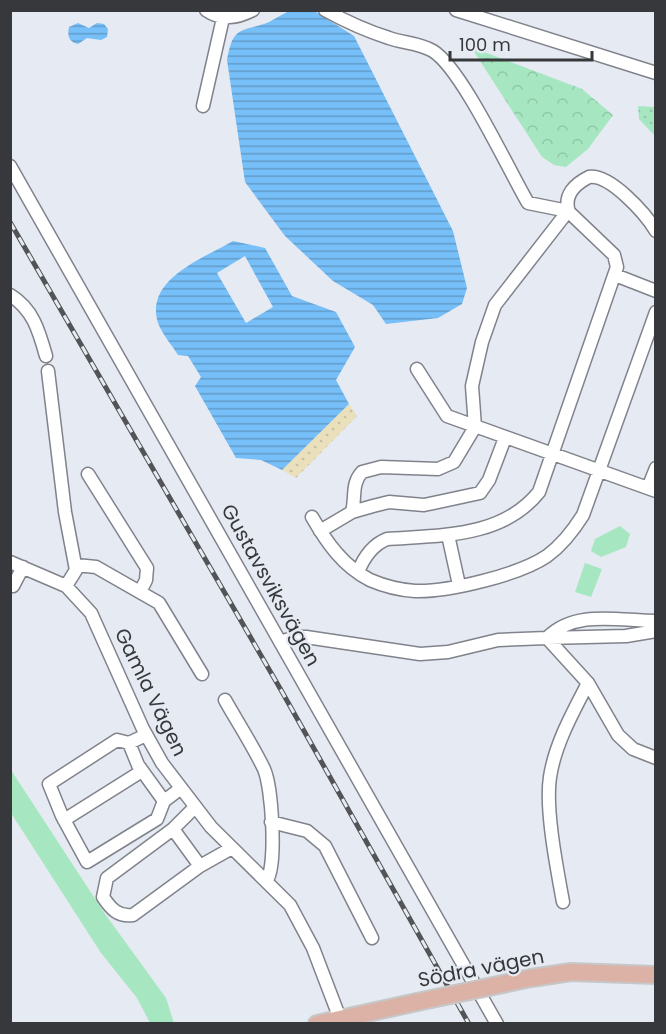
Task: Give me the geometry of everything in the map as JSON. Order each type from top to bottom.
[{"type":"main road","name":"Södra vägen","points":[[317,1023],[341,1020],[531,978],[571,972],[656,975]]},
{"type":"street","points":[[206,10],[216,17],[223,18],[253,10]]},
{"type":"street","points":[[326,10],[388,38],[423,46],[435,53],[452,71],[469,98],[528,203],[568,211],[614,255],[617,267],[539,492],[523,510],[485,528],[448,535],[387,539],[367,554],[358,572]]},
{"type":"street","points":[[456,10],[652,71]]},
{"type":"street","points":[[203,106],[223,18]]},
{"type":"street","name":"Gustavsviksvägen","points":[[10,166],[497,1023]]},
{"type":"street","points":[[352,512],[354,484],[362,472],[381,467],[438,469],[448,467],[460,454],[475,427],[472,386],[482,342],[495,305],[568,211],[568,196],[581,181],[597,176],[609,182],[643,213],[656,231]]},
{"type":"street","points":[[615,275],[656,291]]},
{"type":"street","points":[[10,295],[28,310],[37,324],[46,356]]},
{"type":"street","points":[[312,517],[336,554],[358,572],[384,585],[415,591],[459,585],[512,572],[546,556],[574,530],[600,472],[656,312]]},
{"type":"street","points":[[417,369],[442,412],[475,427],[652,490],[656,468]]},
{"type":"street","points":[[10,562],[66,586],[76,570],[65,512],[48,372]]},
{"type":"street","points":[[320,531],[352,512],[389,502],[424,506],[480,493],[489,480],[505,438]]},
{"type":"street","points":[[88,474],[147,568],[146,579],[140,592]]},
{"type":"street","points":[[448,535],[459,585]]},
{"type":"street","points":[[76,565],[96,567],[159,603],[202,674]]},
{"type":"street","points":[[13,586],[23,567]]},
{"type":"street","name":"Gamla Vägen","points":[[66,586],[91,613],[146,735],[180,789],[194,808],[290,905],[299,919],[341,1020]]},
{"type":"street","points":[[547,638],[567,625],[585,621],[606,618],[656,621]]},
{"type":"street","points":[[633,620],[633,635]]},
{"type":"street","points":[[280,642],[296,637],[420,654],[448,652],[498,640],[633,635],[656,631]]},
{"type":"street","points":[[547,638],[588,683],[618,735],[633,749],[656,758]]},
{"type":"street","points":[[563,902],[552,830],[549,779],[562,738],[588,683]]},
{"type":"street","points":[[225,700],[265,772],[273,866],[267,880]]},
{"type":"street","points":[[146,735],[129,743],[117,740],[49,784],[64,820],[87,862],[157,819],[164,801],[180,789]]},
{"type":"street","points":[[129,743],[142,771],[164,801]]},
{"type":"street","points":[[64,820],[142,771]]},
{"type":"street","points":[[194,808],[173,829],[107,878],[103,897],[108,905],[115,912],[124,916],[133,915],[200,866],[232,848]]},
{"type":"street","points":[[271,822],[308,831],[325,846],[372,938]]},
{"type":"street","points":[[173,829],[200,866]]},
{"type":"green space","points":[[471,47],[582,89],[613,115],[588,149],[566,167],[554,165],[542,157]]},
{"type":"green space","points":[[638,106],[655,107],[655,136],[639,119]]},
{"type":"green space","points":[[620,526],[630,534],[626,547],[601,557],[591,551],[595,539]]},
{"type":"green space","points":[[585,563],[602,569],[591,597],[575,592]]},
{"type":"green space","points":[[11,770],[105,914],[166,998],[174,1023],[150,1023],[137,998],[101,953],[11,813]]},
{"type":"sand","points":[[349,404],[357,416],[296,478],[282,470]]},
{"type":"water","points":[[290,11],[316,12],[354,36],[453,231],[467,288],[462,304],[438,318],[386,324],[373,305],[333,281],[285,236],[245,182],[227,60],[229,50],[234,37],[242,30],[267,23]]},
{"type":"water","points":[[78,23],[89,28],[97,23],[104,24],[108,29],[107,37],[101,40],[87,38],[78,44],[75,43],[69,38],[68,30],[69,27]]},
{"type":"water","points":[[233,241],[265,248],[292,296],[336,312],[355,347],[336,380],[349,404],[282,470],[261,460],[236,458],[195,386],[201,377],[188,356],[178,355],[158,323],[156,308],[160,294],[168,282],[193,263]],"holes":[[[245,256],[273,307],[246,323],[217,273]]]},
{"type":"railway","points":[[10,222],[281,690],[469,1024]]}]
